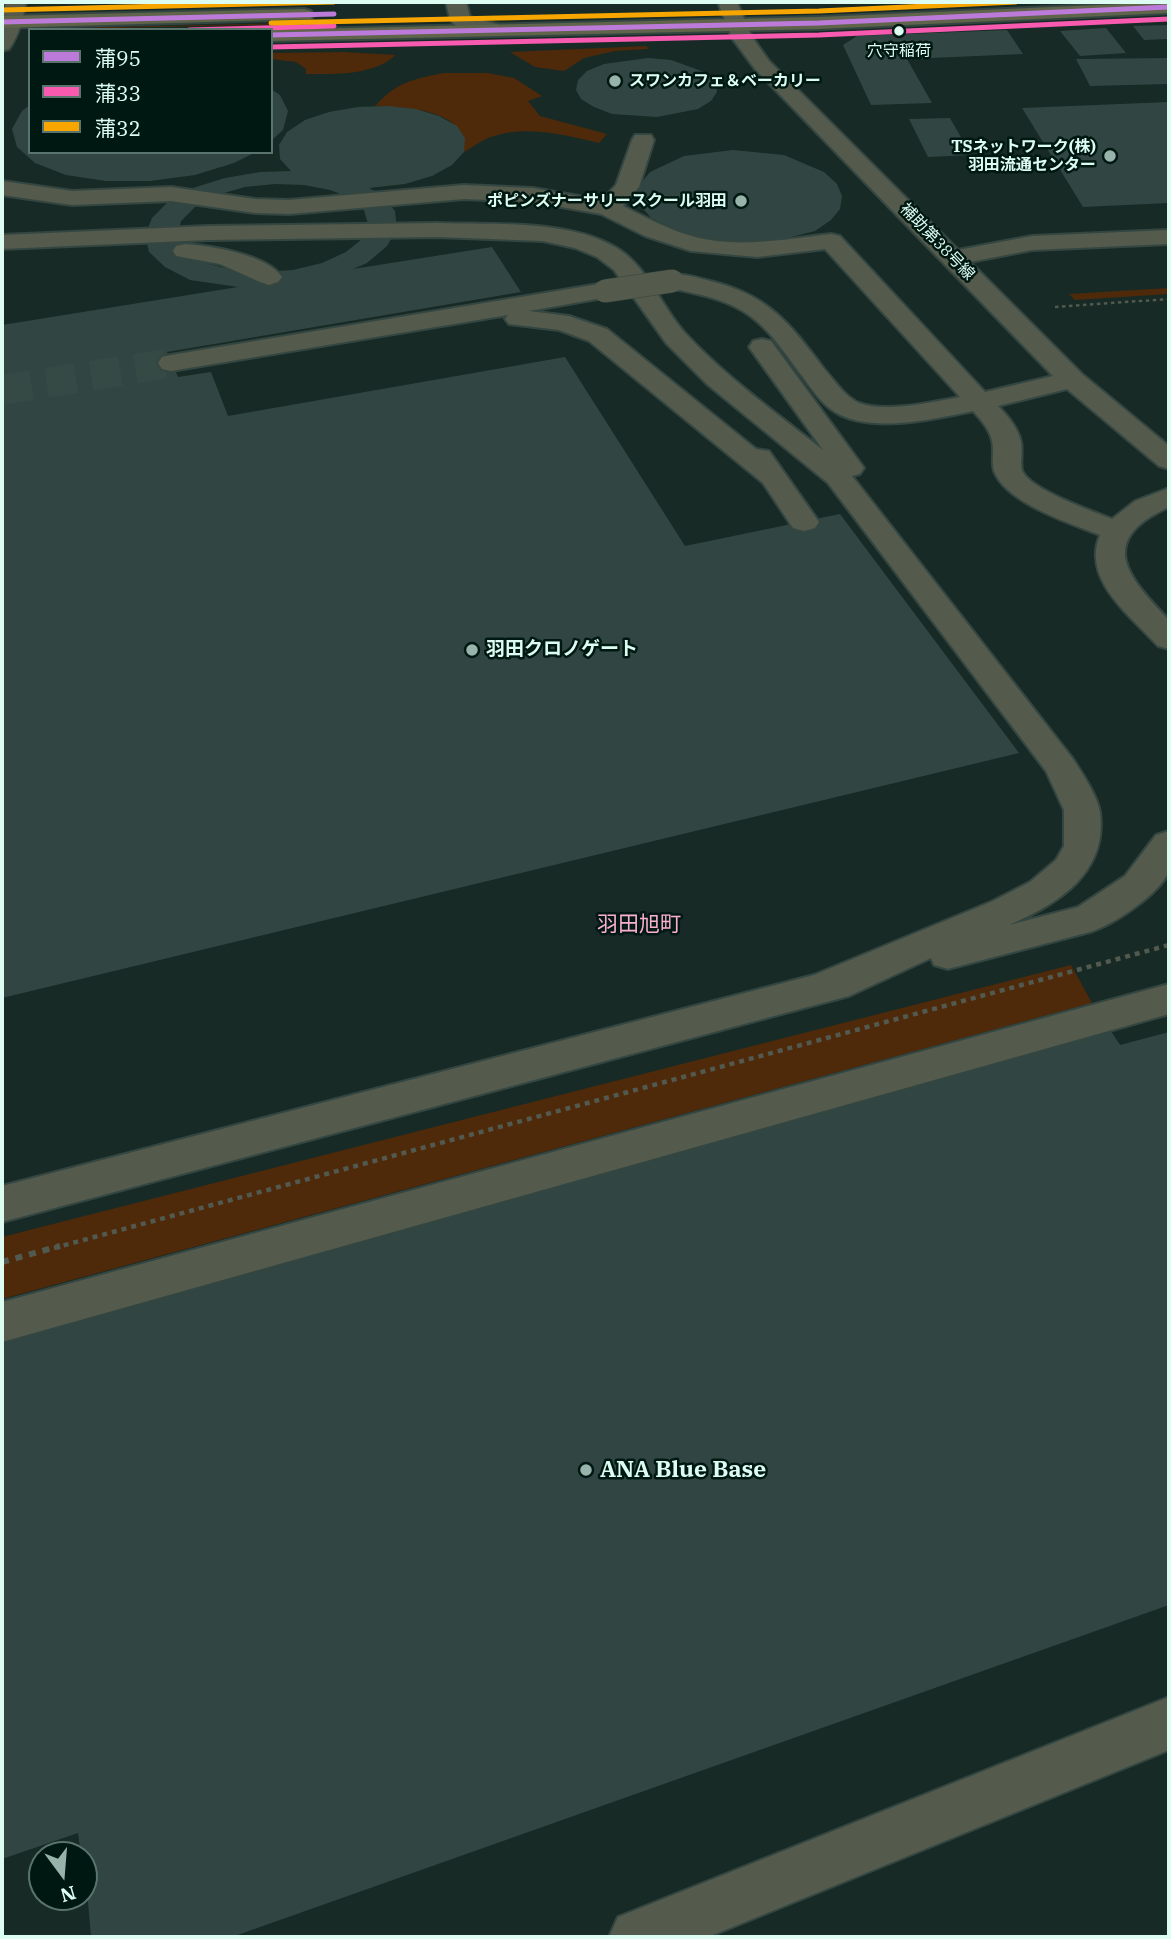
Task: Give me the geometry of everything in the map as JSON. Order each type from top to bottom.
[{"type":"highway","points":[[6,29],[456,6],[732,15],[827,2]]},
{"type":"highway","points":[[273,34],[497,30],[732,15],[1169,7]]},
{"type":"highway","points":[[6,29],[28,40]]},
{"type":"street","points":[[456,6],[461,20],[469,25],[497,30]]},
{"type":"street","name":"補助第38号線","points":[[732,15],[750,52],[762,65],[1072,380],[1169,460]]},
{"type":"street","points":[[608,208],[627,187],[643,140]]},
{"type":"street","points":[[2,188],[72,198],[171,194],[255,206],[289,207],[404,196],[498,193],[565,199],[608,208],[654,231],[691,244],[757,250],[831,241],[998,422],[1007,443],[1008,470],[1017,484],[1055,506],[1118,532]]},
{"type":"street","points":[[2,242],[208,233],[437,230],[543,234],[582,242],[615,258],[623,265],[804,522]]},
{"type":"street","points":[[953,258],[1032,243],[1169,237]]},
{"type":"street","points":[[40,242],[207,252],[242,261],[269,276]]},
{"type":"street","points":[[172,363],[672,281],[700,285],[749,304],[771,320],[833,398],[850,409],[897,415],[978,401],[1072,380]]},
{"type":"street","points":[[720,292],[853,471],[860,506]]},
{"type":"street","points":[[439,318],[536,319],[581,326],[598,335],[772,477]]},
{"type":"street","points":[[676,337],[761,417],[838,477],[1061,767],[1082,810],[1082,846],[1070,869],[1043,891],[1006,911],[825,987]]},
{"type":"street","points":[[1169,497],[1143,508],[1126,520],[1113,539],[1109,556],[1114,574],[1169,639]]},
{"type":"street","points":[[2,1204],[1090,918],[1138,885],[1169,844]]},
{"type":"street","points":[[2,1322],[1169,999]]},
{"type":"street","points":[[638,1937],[1169,1724]]},
{"type":"path","points":[[1053,307],[1169,299]]},
{"type":"path","points":[[2,1262],[1169,945]]},
{"type":"shaded area","points":[[1015,2],[1075,2],[803,10]]},
{"type":"shaded area","points":[[426,20],[434,21],[111,28],[70,28]]},
{"type":"shaded area","points":[[647,46],[648,49],[615,51],[584,58],[564,71],[535,67],[510,52]]},
{"type":"shaded area","points":[[344,52],[396,55],[365,70],[306,74],[306,69],[296,62],[273,59],[273,53]]},
{"type":"shaded area","points":[[444,73],[487,73],[514,78],[542,96],[528,101],[540,116],[607,134],[599,143],[546,132],[519,131],[486,139],[464,152],[463,137],[446,119],[418,110],[375,106],[406,83]]},
{"type":"shaded area","points":[[1169,288],[1169,294],[1075,300],[1069,294]]},
{"type":"shaded area","points":[[1071,965],[1092,1003],[2,1299],[2,1237]]},
{"type":"building","points":[[1169,25],[1169,39],[1144,40],[1133,26]]},
{"type":"building","points":[[1106,28],[1126,53],[1080,56],[1060,31]]},
{"type":"building","points":[[1007,30],[1023,54],[907,59],[932,103],[871,105],[843,45],[857,36]]},
{"type":"building","points":[[648,58],[671,60],[707,73],[716,82],[717,92],[711,101],[698,109],[657,117],[612,114],[581,99],[576,90],[578,80],[587,71],[604,64]]},
{"type":"building","points":[[1169,58],[1169,84],[1090,86],[1076,59]]},
{"type":"building","points":[[273,90],[280,95],[288,111],[283,130],[273,139]]},
{"type":"building","name":"TSネットワーク(株) 羽田流通センター","points":[[1169,102],[1169,203],[1083,207],[1022,108]]},
{"type":"building","points":[[28,106],[28,154],[252,154],[234,163],[195,175],[150,181],[106,181],[66,175],[35,163],[17,147],[12,129],[22,111]]},
{"type":"building","name":"羽田クロノゲート","points":[[358,107],[416,109],[439,116],[457,126],[465,138],[464,152],[452,165],[432,176],[405,184],[369,188],[382,195],[395,211],[397,229],[387,246],[367,263],[353,269],[492,247],[521,292],[167,352],[178,377],[211,372],[228,416],[565,357],[685,546],[840,514],[1019,753],[2,998],[2,325],[238,287],[190,280],[165,267],[149,252],[145,235],[152,218],[168,202],[193,188],[225,178],[260,172],[291,171],[280,159],[279,145],[287,132],[305,120]],"holes":[[[304,185],[330,190],[351,198],[364,210],[368,224],[362,239],[346,252],[322,263],[293,270],[260,272],[228,269],[202,262],[185,250],[178,236],[181,221],[195,207],[217,195],[245,187]]]},
{"type":"building","points":[[950,118],[971,155],[928,157],[909,119]]},
{"type":"building","name":"ポピンズナーサリースクール羽田","points":[[733,150],[784,155],[824,172],[837,184],[842,196],[840,209],[831,220],[815,231],[767,243],[740,243],[688,236],[651,218],[641,206],[637,194],[641,183],[650,172],[684,156]]},
{"type":"building","name":"ANA Blue Base","points":[[1111,1031],[1120,1045],[1169,1032],[1169,1605],[232,1937],[91,1937],[89,1911],[98,1911],[98,1841],[79,1841],[78,1833],[55,1841],[28,1841],[28,1850],[2,1859],[2,1334]]},
{"type":"tunnel","points":[[2,390],[171,363]]},
{"type":"transit line","name":"蒲32","points":[[2,10],[334,2]]},
{"type":"transit line","name":"蒲32","points":[[271,23],[819,11],[1016,2]]},
{"type":"transit line","name":"蒲95","points":[[273,35],[819,23],[1169,7]]},
{"type":"transit line","name":"蒲95","points":[[2,22],[334,14]]},
{"type":"transit line","name":"蒲33","points":[[273,47],[819,35],[1169,19]]},
{"type":"transit line","name":"蒲33","points":[[262,28],[334,26]]},
{"type":"place","name":"穴守稲荷","points":[[899,31]]},
{"type":"place","name":"スワンカフェ＆ベーカリー","points":[[615,81]]},
{"type":"place","name":"TSネットワーク(株) 羽田流通センター","points":[[1110,156]]},
{"type":"place","name":"ポピンズナーサリースクール羽田","points":[[741,201]]},
{"type":"place","name":"羽田クロノゲート","points":[[472,650]]},
{"type":"place","name":"ANA Blue Base","points":[[586,1470]]},
{"type":"district","name":"羽田旭町","points":[[639,925]]}]
